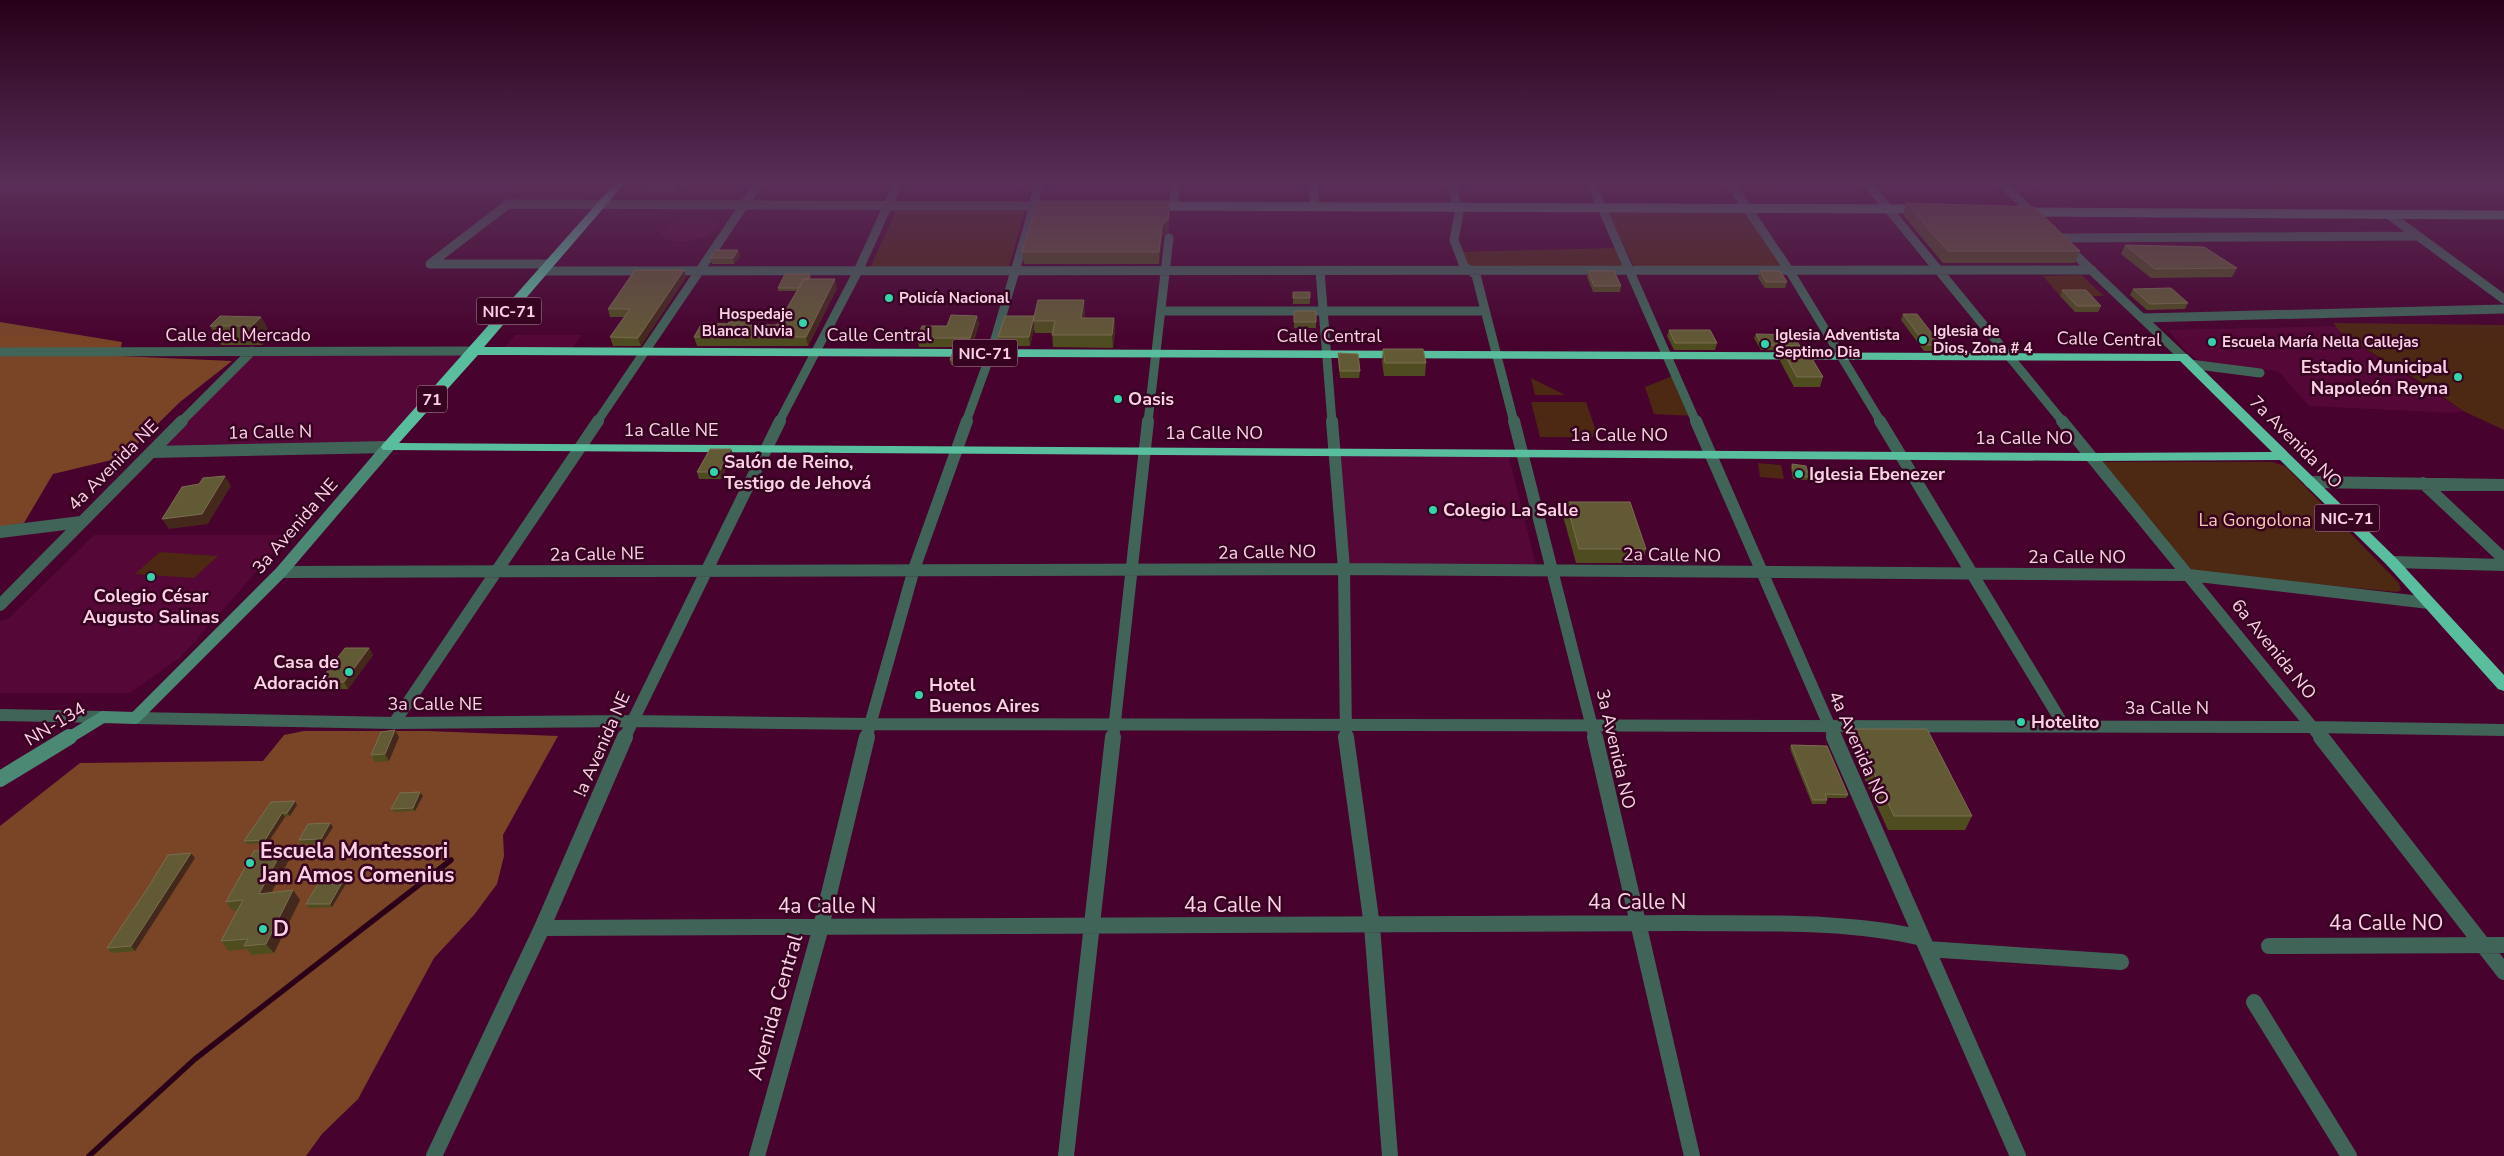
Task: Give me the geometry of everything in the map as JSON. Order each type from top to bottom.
[{"type":"highway","name":"NIC-71","points":[[475,352],[572,237]]},
{"type":"highway","name":"Calle Central","points":[[475,352],[1840,354],[2007,355],[2186,361]]},
{"type":"highway","name":"3a Avenida NE","points":[[388,447],[475,352]]},
{"type":"highway","name":"7a Avenida NO","points":[[2186,361],[2392,562],[2504,685]]},
{"type":"highway","name":"1a Calle NE","points":[[388,447],[954,450]]},
{"type":"highway","name":"1a Calle NO","points":[[954,450],[2091,457],[2284,456]]},
{"type":"street","points":[[465,237],[430,264],[697,271],[2092,270]]},
{"type":"street","points":[[394,723],[721,237]]},
{"type":"street","name":"!a Avenida NE","points":[[434,1156],[542,928],[632,721],[814,352],[875,237]]},
{"type":"street","points":[[954,450],[991,353],[1014,271],[1027,237]]},
{"type":"street","name":"3a Avenida NO","points":[[1454,237],[1464,266],[1476,275],[1592,725],[1692,1156]]},
{"type":"street","name":"4a Avenida NO","points":[[1616,237],[2018,1156]]},
{"type":"street","points":[[1767,237],[1789,270],[1899,456],[1973,574],[2064,726]]},
{"type":"street","name":"6a Avenida NO","points":[[1911,237],[2313,727],[2504,972]]},
{"type":"street","points":[[2056,237],[2186,361],[2260,373]]},
{"type":"street","points":[[2417,237],[2504,299]]},
{"type":"street","points":[[1066,1156],[1169,238]]},
{"type":"street","points":[[1320,271],[1344,569],[1344,725],[1372,926],[1390,1156]]},
{"type":"street","points":[[2142,318],[2504,309]]},
{"type":"street","points":[[1162,311],[1485,311]]},
{"type":"street","name":"4a Avenida NE","points":[[0,605],[252,351]]},
{"type":"street","name":"Calle del Mercado","points":[[0,352],[475,352]]},
{"type":"street","name":"1a Calle N","points":[[152,452],[388,447]]},
{"type":"street","name":"3a Avenida NE","points":[[135,718],[281,572],[388,447]]},
{"type":"street","name":"Avenida Central","points":[[757,1156],[821,927],[870,724],[914,569],[954,450]]},
{"type":"street","points":[[2310,482],[2504,485]]},
{"type":"street","points":[[2422,483],[2504,559]]},
{"type":"street","points":[[0,532],[81,522]]},
{"type":"street","points":[[2392,562],[2504,565]]},
{"type":"street","name":"2a Calle NE","points":[[281,572],[494,574],[914,569]]},
{"type":"street","name":"2a Calle NO","points":[[914,569],[1132,571],[1344,569],[2189,575],[2429,603]]},
{"type":"street","name":"3a Calle NE","points":[[0,715],[394,723],[632,721],[870,724],[1344,725]]},
{"type":"street","name":"NN-134","points":[[0,779],[103,717]]},
{"type":"street","name":"3a Calle N","points":[[1344,725],[2313,727],[2504,730]]},
{"type":"street","name":"4a Calle N","points":[[542,928],[1372,926],[1638,923],[1813,925],[1901,933],[1925,944],[2121,962]]},
{"type":"street","name":"4a Calle NO","points":[[2269,946],[2504,945]]},
{"type":"street","points":[[2254,1002],[2349,1156]]},
{"type":"shaded area","points":[[664,237],[704,237],[690,241],[673,241]]},
{"type":"shaded area","points":[[0,322],[122,342],[119,356],[232,361],[180,402],[124,457],[53,474],[24,523],[0,527]]},
{"type":"shaded area","points":[[2336,326],[2344,336],[2463,411],[2452,413],[2309,406],[2278,371],[2204,363],[2187,353],[2168,330]]},
{"type":"shaded area","points":[[515,335],[582,335],[572,348],[504,348]]},
{"type":"shaded area","points":[[470,354],[388,447],[154,451],[251,356]]},
{"type":"shaded area","name":"Colegio La Salle","points":[[1339,456],[1509,457],[1536,565],[1347,564]]},
{"type":"shaded area","name":"Colegio César Augusto Salinas","points":[[94,535],[289,535],[181,657],[130,693],[0,693],[0,621],[8,619]]},
{"type":"shaded area","points":[[304,731],[428,731],[558,736],[503,835],[504,856],[497,884],[474,915],[434,958],[358,1099],[322,1134],[306,1156],[0,1156],[0,826],[80,763],[263,761],[284,735]]},
{"type":"green space","points":[[884,237],[1018,237],[1008,270],[869,270]]},
{"type":"green space","points":[[1620,237],[1762,237],[1783,269],[1635,269]]},
{"type":"green space","points":[[1616,248],[1626,269],[1469,267],[1458,252]]},
{"type":"green space","points":[[2081,275],[2104,296],[2060,296],[2043,276]]},
{"type":"green space","name":"Estadio Municipal Napoleón Reyna","points":[[2333,323],[2504,325],[2504,430],[2463,411],[2427,386],[2344,336]]},
{"type":"green space","points":[[1675,375],[1693,416],[1654,414],[1645,387]]},
{"type":"green space","points":[[1531,378],[1565,395],[1535,395]]},
{"type":"green space","points":[[1531,402],[1586,402],[1598,437],[1540,437]]},
{"type":"green space","name":"La Gongolona","points":[[2104,462],[2272,462],[2285,466],[2399,583],[2401,590],[2397,592],[2199,573],[2191,569],[2109,475],[2104,467]]},
{"type":"green space","points":[[1758,463],[1781,465],[1784,479],[1760,477]]},
{"type":"green space","points":[[160,552],[218,556],[194,578],[135,574]]},
{"type":"building","points":[[1027,237],[1161,237],[1159,252],[1022,252]]},
{"type":"building","points":[[1936,237],[2065,237],[2080,251],[1948,251]]},
{"type":"building","points":[[2125,245],[2204,247],[2237,268],[2155,269]]},
{"type":"building","points":[[716,250],[738,250],[733,258],[710,258]]},
{"type":"building","points":[[635,270],[684,270],[638,338],[610,337],[630,309],[608,309]]},
{"type":"building","points":[[1588,271],[1614,271],[1621,286],[1594,286]]},
{"type":"building","points":[[1760,271],[1780,271],[1787,282],[1766,282]]},
{"type":"building","points":[[785,274],[810,274],[808,279],[804,279],[799,288],[778,288]]},
{"type":"building","points":[[804,279],[835,279],[806,337],[694,337],[702,323],[728,324],[730,320],[750,320],[747,325],[777,325]]},
{"type":"building","points":[[2171,288],[2188,303],[2150,304],[2133,289]]},
{"type":"building","points":[[2062,290],[2086,290],[2101,306],[2077,306]]},
{"type":"building","points":[[1293,292],[1310,292],[1310,298],[1293,298]]},
{"type":"building","points":[[1038,300],[1084,300],[1081,318],[1114,318],[1112,335],[1052,335],[1055,321],[1033,321]]},
{"type":"building","points":[[1294,311],[1316,311],[1316,322],[1294,322]]},
{"type":"building","points":[[1903,314],[1917,314],[1941,345],[1926,345]]},
{"type":"building","points":[[951,315],[977,316],[970,338],[917,338],[922,326],[947,326]]},
{"type":"building","points":[[220,316],[261,317],[252,326],[210,326]]},
{"type":"building","points":[[1005,316],[1034,316],[1029,337],[998,337]]},
{"type":"building","points":[[1669,330],[1710,330],[1717,343],[1675,343]]},
{"type":"building","points":[[1756,334],[1793,335],[1800,346],[1762,345]]},
{"type":"building","points":[[1383,349],[1423,349],[1426,363],[1385,363]]},
{"type":"building","points":[[1783,352],[1808,352],[1823,377],[1797,377]]},
{"type":"building","points":[[1338,353],[1358,354],[1360,371],[1340,371]]},
{"type":"building","points":[[952,354],[968,354],[966,360],[950,360]]},
{"type":"building","points":[[710,449],[731,449],[719,472],[697,472]]},
{"type":"building","points":[[1792,464],[1806,466],[1809,477],[1794,475]]},
{"type":"building","points":[[225,476],[202,514],[162,519],[182,487],[199,484],[203,478]]},
{"type":"building","points":[[1566,502],[1630,502],[1646,549],[1579,549]]},
{"type":"building","points":[[345,648],[369,648],[344,682],[319,682]]},
{"type":"building","points":[[1854,729],[1927,729],[1972,816],[1894,816]]},
{"type":"building","points":[[395,730],[385,754],[371,755],[381,732]]},
{"type":"building","points":[[1791,745],[1827,746],[1848,795],[1825,794],[1827,800],[1813,800]]},
{"type":"building","points":[[420,792],[413,808],[391,809],[400,793]]},
{"type":"building","points":[[295,801],[287,813],[282,813],[265,840],[244,841],[271,802]]},
{"type":"building","points":[[330,823],[321,839],[299,840],[308,824]]},
{"type":"building","points":[[283,849],[259,894],[293,890],[266,944],[244,946],[248,939],[221,941],[243,900],[226,902],[254,851]]},
{"type":"building","points":[[191,853],[131,946],[107,948],[168,855]]},
{"type":"building","points":[[321,879],[344,879],[330,904],[306,904]]},
{"type":"waterway","points":[[89,1156],[195,1059],[451,860]]},
{"type":"place","name":"Policía Nacional","points":[[889,298]]},
{"type":"place","name":"Hospedaje Blanca Nuvia","points":[[803,323]]},
{"type":"place","name":"Iglesia de Dios, Zona # 4","points":[[1923,340]]},
{"type":"place","name":"Escuela María Nella Callejas","points":[[2212,342]]},
{"type":"place","name":"Iglesia Adventista Septimo Dia","points":[[1765,344]]},
{"type":"place","name":"Estadio Municipal Napoleón Reyna","points":[[2458,377]]},
{"type":"place","name":"Oasis","points":[[1118,399]]},
{"type":"place","name":"Salón de Reino, Testigo de Jehová","points":[[714,472]]},
{"type":"place","name":"Iglesia Ebenezer","points":[[1799,474]]},
{"type":"place","name":"Colegio La Salle","points":[[1433,510]]},
{"type":"place","name":"Colegio César Augusto Salinas","points":[[151,577]]},
{"type":"place","name":"Casa de Adoración","points":[[349,672]]},
{"type":"place","name":"Hotel Buenos Aires","points":[[919,695]]},
{"type":"place","name":"Hotelito","points":[[2021,722]]},
{"type":"place","name":"Escuela Montessori Jan Amos Comenius","points":[[250,863]]},
{"type":"place","name":"D","points":[[263,929]]}]
